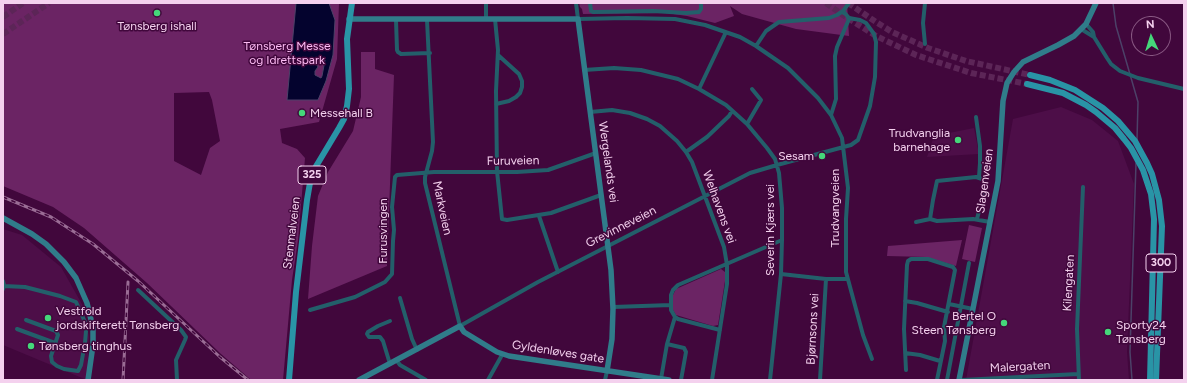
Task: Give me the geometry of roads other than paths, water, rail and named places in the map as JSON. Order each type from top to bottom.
[{"type":"main road","name":"Stenmalveien","points":[[289,380],[296,292],[309,187],[316,168],[344,119],[349,84],[347,39],[352,3]]},
{"type":"main road","name":"Slagenveien","points":[[960,380],[998,181],[1004,92],[1009,79],[1023,62],[1067,41],[1086,24],[1096,3]]},
{"type":"main road","name":"Trudvangveien","points":[[349,19],[578,19]]},
{"type":"main road","name":"Wergelands vei","points":[[578,19],[611,270],[613,307],[612,339],[607,371]]},
{"type":"main road","name":"300","points":[[1030,75],[1063,84],[1086,96],[1111,114],[1135,141],[1152,174],[1161,213],[1162,244],[1156,380]]},
{"type":"main road","name":"300","points":[[1027,84],[1063,93],[1096,112],[1115,128],[1133,151],[1140,164],[1151,194],[1154,219],[1150,380]]},
{"type":"main road","points":[[3,218],[39,239],[59,256],[70,270],[81,289],[90,312],[93,328],[93,344],[88,380]]},
{"type":"main road","points":[[3,221],[11,223]]},
{"type":"main road","name":"Grevinneveien","points":[[360,380],[460,326]]},
{"type":"main road","name":"Gyldenløves gate","points":[[460,326],[464,332],[502,355],[668,380]]},
{"type":"street","points":[[486,3],[486,19]]},
{"type":"street","points":[[576,3],[578,19]]},
{"type":"street","points":[[590,3],[591,11],[593,12],[653,11],[686,13],[699,12],[701,9],[701,3]]},
{"type":"street","points":[[756,46],[766,31],[779,22],[829,18],[838,15],[849,3]]},
{"type":"street","points":[[925,3],[923,23],[925,44]]},
{"type":"street","points":[[831,115],[836,99],[834,56],[849,19],[843,11]]},
{"type":"street","points":[[843,11],[849,18],[860,20],[870,27],[874,34],[876,49],[875,82],[870,106],[858,140],[851,145],[844,147]]},
{"type":"street","points":[[495,19],[498,55],[496,104],[497,171],[501,217],[505,220],[539,216],[564,209],[601,195]]},
{"type":"street","name":"Trudvangveien","points":[[578,19],[675,19],[705,25],[740,37],[756,46],[788,68],[818,98],[831,115],[839,129],[844,147],[848,192],[846,219],[847,279],[863,335],[872,359]]},
{"type":"street","points":[[396,20],[398,52],[401,54],[430,53]]},
{"type":"street","name":"Markveien","points":[[427,20],[430,53],[433,142],[425,183],[460,326]]},
{"type":"street","points":[[1086,24],[1093,32],[1094,37],[1111,64],[1120,71],[1129,76],[1184,89]]},
{"type":"street","points":[[1081,29],[1094,37]]},
{"type":"street","points":[[699,89],[726,32]]},
{"type":"street","points":[[496,104],[509,101],[516,97],[520,93],[522,86],[522,81],[519,74],[498,55]]},
{"type":"street","name":"Severin Kjærs vei","points":[[584,70],[614,68],[641,70],[678,79],[699,89],[732,111],[747,124],[767,148],[777,164],[780,173],[782,208],[781,274],[770,380]]},
{"type":"street","points":[[747,124],[761,100],[752,89]]},
{"type":"street","name":"Welhavens vei","points":[[590,112],[612,110],[630,113],[647,119],[660,126],[671,135],[686,152],[695,169],[724,247],[727,265],[727,284],[712,380]]},
{"type":"street","points":[[686,152],[712,133],[732,111]]},
{"type":"street","points":[[976,117],[980,146],[979,177],[984,182],[977,219]]},
{"type":"street","name":"Grevinneveien","points":[[460,326],[499,303],[750,173],[777,164],[844,147]]},
{"type":"street","name":"Furuveien","points":[[426,173],[497,171],[516,172],[548,170],[596,153]]},
{"type":"street","name":"Furusvingen","points":[[310,310],[350,299],[385,282],[388,279],[394,268],[394,230],[392,213],[395,177],[399,174],[426,173]]},
{"type":"street","points":[[930,219],[937,181],[979,177]]},
{"type":"street","name":"Kilengaten","points":[[1079,380],[1077,329],[1083,187]]},
{"type":"street","points":[[539,216],[558,272]]},
{"type":"street","points":[[916,222],[930,219],[934,221],[977,219],[990,222]]},
{"type":"street","points":[[720,330],[675,317],[671,310],[672,290],[678,285],[782,240]]},
{"type":"street","points":[[906,370],[904,328],[907,265],[908,261],[911,259],[928,258],[952,267],[955,270],[950,304],[944,327],[945,341],[937,380]]},
{"type":"street","points":[[947,380],[969,263]]},
{"type":"street","points":[[781,274],[826,279],[847,279]]},
{"type":"street","name":"Bjørnsons vei","points":[[820,380],[826,279]]},
{"type":"street","points":[[3,285],[25,287],[73,300],[79,307],[85,322],[86,336],[81,365],[78,371],[64,369],[52,362],[51,356],[58,335],[56,331],[26,320]]},
{"type":"street","points":[[138,290],[186,336],[176,360],[177,380]]},
{"type":"street","points":[[400,298],[412,339],[417,350]]},
{"type":"street","points":[[905,301],[948,312]]},
{"type":"street","points":[[950,304],[973,309]]},
{"type":"street","points":[[613,307],[671,305]]},
{"type":"street","points":[[661,379],[667,344],[675,317]]},
{"type":"street","points":[[390,321],[378,326],[367,334],[370,336],[380,337],[383,341],[390,364]]},
{"type":"street","points":[[17,329],[55,343]]},
{"type":"street","points":[[667,344],[684,348],[686,352],[682,380]]},
{"type":"street","points":[[905,353],[920,355],[940,361]]},
{"type":"street","points":[[488,380],[502,355]]},
{"type":"street","points":[[397,360],[400,365],[426,380]]},
{"type":"street","name":"Wergelands vei","points":[[605,380],[607,371]]},
{"type":"street","name":"Malergaten","points":[[960,380],[1078,374]]},
{"type":"waterway","points":[[1113,3],[1116,26],[1138,102],[1137,140]]},
{"type":"waterway","points":[[1132,380],[1130,352],[1136,163]]},
{"type":"tunnel","points":[[3,17],[23,3]]},
{"type":"tunnel","points":[[3,34],[49,3]]},
{"type":"tunnel","points":[[826,3],[876,36],[916,55],[971,73],[1027,84]]},
{"type":"tunnel","points":[[848,3],[892,32],[928,48],[966,61],[1030,75]]},
{"type":"railway","points":[[3,197],[51,217],[93,244],[138,281],[220,357],[248,380]]},
{"type":"railway","points":[[123,380],[128,282]]},
{"type":"place","name":"Tønsberg ishall","points":[[157,13]]},
{"type":"place","name":"Messehall B","points":[[302,113]]},
{"type":"place","name":"Trudvanglia barnehage","points":[[958,140]]},
{"type":"place","name":"Sesam","points":[[822,156]]},
{"type":"place","name":"Vestfold jordskifterett Tønsberg","points":[[48,318]]},
{"type":"place","name":"Bertel O Steen Tønsberg","points":[[1004,323]]},
{"type":"place","name":"Sporty24 Tønsberg","points":[[1108,332]]},
{"type":"place","name":"Tønsberg tinghus","points":[[31,346]]},
{"type":"park label","name":"Tønsberg Messe og Idrettspark","points":[[287,53]]}]
